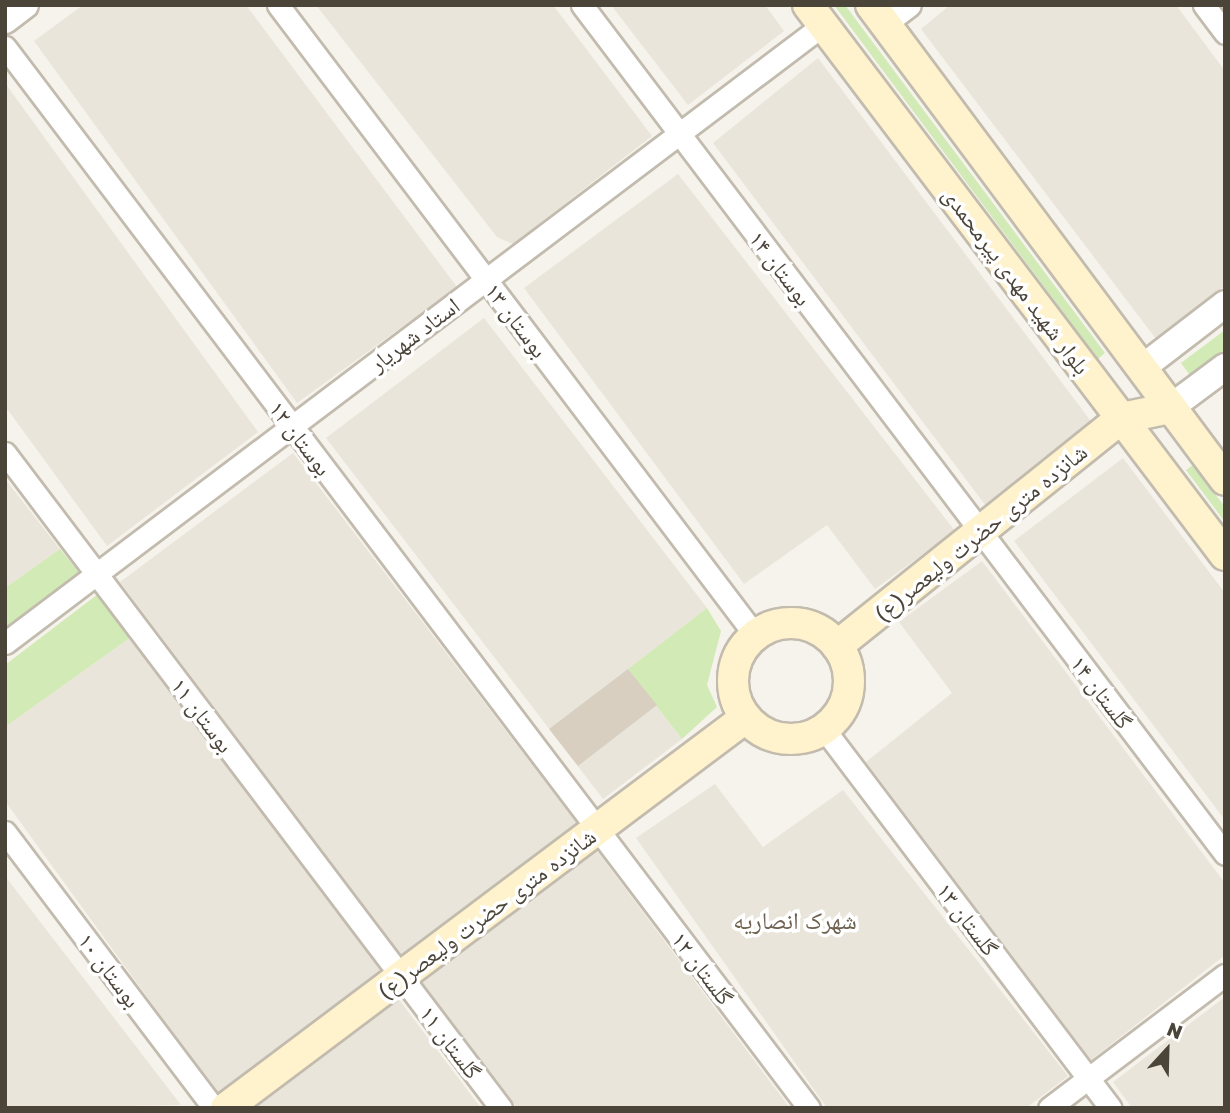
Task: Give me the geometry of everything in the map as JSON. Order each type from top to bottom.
[{"type":"main road","name":"بلوار شهید مهدی پیرمحمدی","points":[[878,14],[1225,480]]},
{"type":"main road","name":"بلوار شهید مهدی پیرمحمدی","points":[[815,15],[1225,555]]},
{"type":"main road","points":[[1122,418],[1142,368]]},
{"type":"main road","points":[[1122,418],[1170,408]]},
{"type":"main road","name":"شانزده متری حضرت ولیعصر(ع)","points":[[837,646],[1122,418]]},
{"type":"main road","points":[[798,624],[837,646],[849,675],[848,691],[824,729],[783,739],[745,718],[737,705],[732,674],[744,646],[755,635],[798,624]]},
{"type":"main road","name":"شانزده متری حضرت ولیعصر(ع)","points":[[226,1108],[745,718]]},
{"type":"street","points":[[5,20],[25,5]]},
{"type":"street","name":"بوستان ۱۳","points":[[278,5],[755,635]]},
{"type":"street","name":"بوستان ۱۴","points":[[582,5],[980,531]]},
{"type":"street","points":[[878,14],[909,5]]},
{"type":"street","points":[[1204,5],[1225,33]]},
{"type":"street","name":"استاد شهریار","points":[[5,643],[679,133],[815,15]]},
{"type":"street","name":"بوستان ۱۲","points":[[5,47],[598,829]]},
{"type":"street","points":[[1142,368],[1225,304]]},
{"type":"street","points":[[1170,408],[1225,367]]},
{"type":"street","name":"بوستان ۱۱","points":[[5,453],[402,976]]},
{"type":"street","name":"گلستان ۱۴","points":[[980,531],[1225,854]]},
{"type":"street","name":"گلستان ۱۳","points":[[824,729],[1111,1108]]},
{"type":"street","name":"گلستان ۱۲","points":[[598,829],[809,1108]]},
{"type":"street","name":"بوستان ۱۰","points":[[5,832],[214,1108]]},
{"type":"street","points":[[1049,1108],[1225,975]]},
{"type":"street","name":"گلستان ۱۱","points":[[402,976],[501,1108]]},
{"type":"shaded area","points":[[83,5],[246,5],[457,287],[297,403],[34,41]]},
{"type":"shaded area","points":[[316,5],[553,5],[652,136],[513,244],[497,237]]},
{"type":"shaded area","points":[[611,5],[765,5],[784,31],[688,105]]},
{"type":"shaded area","points":[[950,5],[1176,5],[1225,71],[1225,286],[1156,339],[921,29]]},
{"type":"shaded area","points":[[818,58],[1093,424],[986,506],[713,143]]},
{"type":"shaded area","points":[[5,83],[258,432],[107,546],[5,406]]},
{"type":"shaded area","points":[[678,174],[955,531],[875,589],[827,525],[744,584],[524,288]]},
{"type":"shaded area","points":[[484,318],[707,608],[628,669],[682,739],[603,799],[326,438]]},
{"type":"shaded area","points":[[293,453],[579,826],[404,960],[120,582]]},
{"type":"shaded area","points":[[1123,458],[1225,593],[1225,820],[1014,541]]},
{"type":"shaded area","points":[[5,479],[60,549],[5,588]]},
{"type":"shaded area","points":[[982,561],[1225,883],[1225,955],[1091,1060],[866,762],[952,693],[899,622]]},
{"type":"shaded area","points":[[131,637],[383,973],[221,1099],[5,801],[5,727]]},
{"type":"shaded area","points":[[715,784],[763,847],[843,790],[1068,1076],[1026,1108],[827,1108],[636,838]]},
{"type":"shaded area","points":[[594,847],[790,1108],[517,1108],[420,980]]},
{"type":"shaded area","points":[[5,876],[181,1105],[5,1108]]},
{"type":"shaded area","points":[[397,997],[481,1108],[248,1108]]},
{"type":"shaded area","points":[[1225,997],[1225,1108],[1132,1108],[1113,1082]]},
{"type":"green space","points":[[834,5],[845,5],[1105,353],[1098,359]]},
{"type":"green space","points":[[1225,330],[1225,353],[1192,378],[1181,363]]},
{"type":"green space","points":[[1193,465],[1225,507],[1225,522],[1186,470]]},
{"type":"green space","points":[[60,549],[82,576],[5,634],[5,588]]},
{"type":"green space","points":[[98,594],[131,637],[5,727],[5,665]]},
{"type":"green space","points":[[707,608],[721,631],[707,685],[717,707],[682,739],[628,669]]},
{"type":"building","points":[[628,669],[657,705],[578,766],[549,729]]},
{"type":"district","name":"شهرک انصاریه","points":[[795,920]]}]
